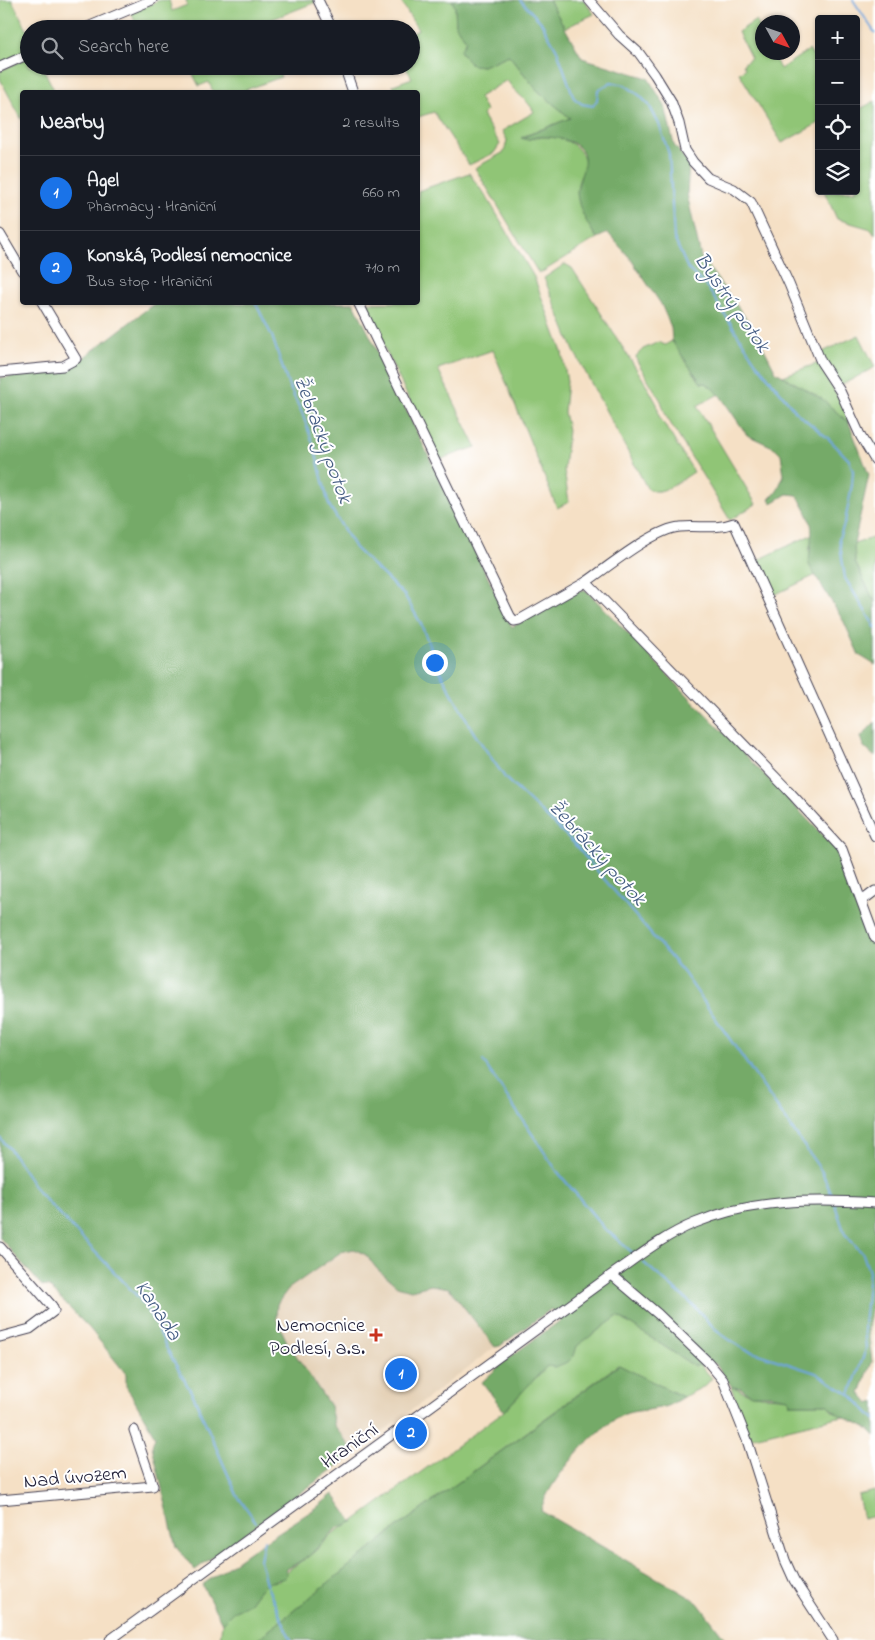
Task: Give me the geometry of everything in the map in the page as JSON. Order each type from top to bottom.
[{"type":"street","points":[[104,20],[152,0]]},
{"type":"street","points":[[318,0],[328,20]]},
{"type":"street","points":[[589,0],[619,35],[639,53],[655,75],[670,101],[679,123],[685,150],[693,162],[708,178],[734,189],[751,202],[821,362],[840,391],[861,437],[875,460]]},
{"type":"street","points":[[0,67],[20,58]]},
{"type":"street","points":[[347,75],[352,90]]},
{"type":"street","points":[[0,234],[20,268]]},
{"type":"street","points":[[0,372],[62,366],[76,359],[44,305]]},
{"type":"street","points":[[359,305],[514,621],[519,620],[586,582],[657,534],[679,527],[716,528],[734,522],[875,836]]},
{"type":"street","points":[[586,582],[756,756],[842,849],[863,900],[875,938]]},
{"type":"street","points":[[863,900],[875,891]]},
{"type":"street","name":"Hraniční","points":[[110,1640],[610,1276],[673,1234],[717,1215],[779,1202],[809,1200],[875,1203]]},
{"type":"street","points":[[0,1247],[52,1306],[54,1311],[30,1329],[0,1337]]},
{"type":"street","points":[[610,1276],[658,1314],[708,1362],[723,1380],[747,1440],[789,1570],[833,1640]]},
{"type":"street","name":"Nad úvozem","points":[[0,1500],[153,1486],[134,1430]]},
{"type":"shaded area","name":"Nemocnice Podlesí, a.s.","points":[[386,1202],[495,1347],[355,1453],[245,1306]]},
{"type":"green space","points":[[0,0],[12,0],[22,20],[20,20],[20,56],[0,65]]},
{"type":"green space","points":[[160,0],[169,0],[172,11],[187,5],[186,0],[313,0],[316,2],[270,20],[134,20],[131,12]]},
{"type":"green space","points":[[400,0],[452,0],[455,7],[456,26],[466,40],[460,51],[472,65],[483,66],[509,55],[537,90],[570,118],[522,137],[527,140],[551,137],[568,141],[580,152],[585,166],[578,184],[579,197],[587,220],[597,238],[539,274],[475,168],[504,152],[507,140],[502,131],[534,112],[507,80],[479,97],[486,111],[482,115],[500,144],[494,153],[469,165],[434,112],[420,116],[420,90],[395,90],[393,85],[412,78],[410,75],[420,75],[420,20],[412,20]]},
{"type":"green space","points":[[452,0],[549,0],[582,58],[648,78],[665,106],[674,145],[689,164],[687,194],[701,257],[754,329],[776,372],[822,399],[849,423],[869,475],[854,544],[855,562],[875,603],[875,665],[859,655],[844,622],[809,565],[812,535],[811,522],[797,495],[787,494],[772,503],[769,499],[777,491],[784,475],[781,454],[775,448],[747,435],[719,394],[706,383],[701,383],[672,341],[671,327],[661,304],[630,258],[608,233],[597,238],[587,222],[581,211],[577,193],[584,167],[583,154],[580,148],[573,143],[557,138],[521,138],[570,118],[537,90],[509,55],[483,66],[472,65],[460,51],[466,40],[456,26],[455,7]]},
{"type":"green space","points":[[549,0],[584,0],[594,14],[565,28]]},
{"type":"green space","points":[[755,21],[755,60],[776,60],[780,69],[794,60],[800,60],[800,56],[809,50],[815,59],[815,125],[782,143],[739,73],[745,69],[743,64],[751,58],[738,32]]},
{"type":"green space","points":[[20,61],[20,75],[46,75],[54,90],[20,90],[20,116],[0,79],[0,71]]},
{"type":"green space","points":[[194,75],[280,75],[281,77],[245,90],[212,90],[209,82],[199,86]]},
{"type":"green space","points":[[875,101],[875,234],[871,229],[837,219],[826,195],[860,195],[860,109]]},
{"type":"green space","points":[[469,173],[489,201],[534,277],[562,352],[567,382],[564,412],[568,430],[564,470],[569,502],[557,508],[493,350],[438,369],[476,447],[438,460],[364,305],[420,305],[420,190]]},
{"type":"green space","points":[[565,264],[572,268],[646,384],[657,404],[659,416],[694,472],[671,487],[658,491],[652,491],[647,488],[574,351],[544,278]]},
{"type":"green space","points":[[152,305],[355,305],[512,627],[581,590],[586,590],[838,851],[859,901],[875,947],[875,1289],[868,1328],[872,1362],[860,1393],[869,1404],[875,1402],[875,1436],[864,1426],[838,1414],[827,1404],[790,1404],[789,1398],[771,1395],[751,1395],[741,1388],[732,1387],[715,1363],[694,1366],[618,1316],[577,1346],[574,1356],[568,1362],[555,1367],[547,1366],[504,1411],[482,1382],[506,1360],[561,1320],[551,1309],[500,1346],[495,1347],[449,1288],[431,1285],[411,1290],[397,1286],[377,1269],[366,1255],[354,1249],[341,1252],[288,1289],[277,1304],[276,1318],[287,1342],[330,1406],[334,1425],[355,1453],[195,1570],[176,1547],[152,1446],[155,1436],[126,1386],[126,1374],[90,1329],[49,1287],[42,1286],[0,1238],[0,378],[66,371]]},
{"type":"green space","points":[[859,335],[875,367],[840,386],[820,353]]},
{"type":"green space","points":[[672,341],[701,383],[706,383],[719,394],[697,406],[756,504],[730,520],[666,416],[661,401],[637,361],[636,356],[643,349],[659,342],[665,345]]},
{"type":"green space","points":[[818,363],[849,416],[849,423],[822,399],[783,376]]},
{"type":"green space","points":[[813,534],[809,550],[816,575],[772,596],[756,561]]},
{"type":"green space","points":[[875,537],[875,603],[855,562],[854,544]]},
{"type":"green space","points":[[875,722],[875,757],[864,747],[861,737]]},
{"type":"green space","points":[[618,1316],[694,1366],[700,1365],[712,1378],[705,1386],[683,1397],[618,1365],[399,1526],[257,1640],[220,1640],[222,1623],[235,1610],[249,1604],[260,1588],[270,1582],[279,1581],[289,1570],[309,1556],[339,1529],[353,1522],[504,1411],[547,1366]]},
{"type":"green space","points":[[619,1365],[683,1397],[665,1407],[625,1414],[601,1430],[562,1471],[545,1499],[541,1511],[691,1598],[698,1603],[726,1640],[257,1640],[399,1526]]},
{"type":"green space","points":[[731,1387],[753,1395],[789,1398],[790,1404],[828,1404],[832,1411],[838,1412],[842,1416],[750,1438]]},
{"type":"green space","points":[[875,1491],[875,1516],[863,1519],[858,1495]]},
{"type":"green space","points":[[333,1494],[353,1522],[337,1528],[309,1556],[287,1569],[285,1578],[270,1582],[261,1588],[249,1604],[235,1610],[222,1623],[202,1585],[316,1508]]},
{"type":"waterway","name":"Bystrý potok","points":[[520,0],[541,22],[557,50],[574,98],[582,104],[593,106],[597,100],[598,91],[611,82],[625,85],[649,105],[659,124],[669,154],[674,238],[688,269],[707,287],[755,361],[797,413],[829,439],[849,460],[853,471],[852,485],[845,522],[839,538],[845,578],[875,627]]},
{"type":"waterway","points":[[853,0],[875,33]]},
{"type":"waterway","name":"Žebrácký potok","points":[[256,305],[272,336],[288,384],[302,413],[314,446],[329,505],[355,548],[405,596],[420,622],[442,675],[474,733],[506,779],[571,840],[684,973],[822,1172],[833,1198]]},
{"type":"waterway","points":[[483,1061],[557,1171],[604,1228],[633,1253]]},
{"type":"waterway","name":"Kanada","points":[[0,1138],[9,1148],[39,1193],[139,1298],[156,1324],[167,1349],[194,1397],[237,1495],[256,1522]]},
{"type":"waterway","name":"Žebrácký potok","points":[[835,1205],[845,1234],[863,1254],[869,1272],[864,1326],[866,1349],[850,1394],[875,1419]]},
{"type":"waterway","points":[[644,1263],[693,1305],[718,1332],[743,1349],[816,1373],[849,1394]]},
{"type":"waterway","name":"Kanada","points":[[264,1540],[260,1560],[266,1584],[291,1640]]},
{"type":"place","name":"Nemocnice Podlesí, a.s.","points":[[376,1335]]},
{"type":"place","name":"Agel","points":[[401,1374]]},
{"type":"place","name":"Konská, Podlesí nemocnice","points":[[411,1433]]}]
